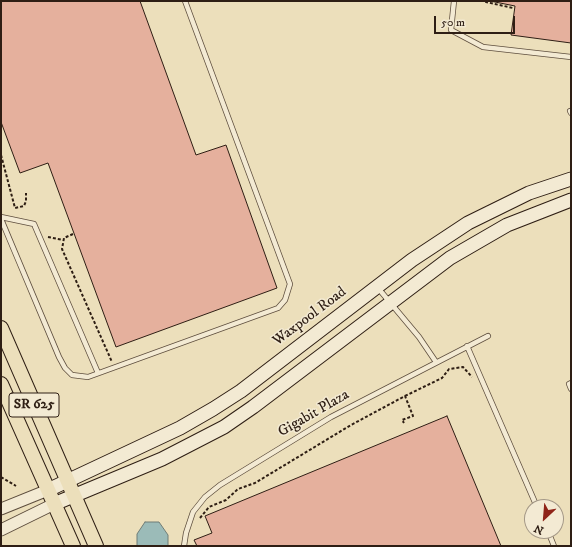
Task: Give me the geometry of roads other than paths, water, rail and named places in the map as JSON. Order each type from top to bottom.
[{"type":"main road","name":"Waxpool Road","points":[[48,490],[68,482],[180,428],[213,409],[241,391],[438,241],[468,223],[529,193],[571,179]]},
{"type":"main road","points":[[54,504],[75,497],[190,446],[224,427],[253,407],[389,302],[450,258],[478,240],[513,222],[571,200]]},
{"type":"main road","name":"SR 625","points":[[1,328],[96,546]]},
{"type":"main road","name":"SR 625","points":[[1,384],[72,546]]},
{"type":"street","points":[[1,509],[48,490]]},
{"type":"street","points":[[1,530],[54,504]]},
{"type":"lane","points":[[1,218],[59,358],[64,368],[72,375],[88,377],[278,308],[285,300],[290,284],[185,1]]},
{"type":"lane","points":[[454,1],[451,30],[483,47],[571,57]]},
{"type":"lane","points":[[1,218],[34,224],[98,373]]},
{"type":"lane","points":[[377,287],[419,337],[436,362]]},
{"type":"lane","name":"Gigabit Plaza","points":[[184,546],[193,512],[205,497],[220,484],[331,417],[488,336]]},
{"type":"lane","points":[[467,346],[534,499]]},
{"type":"lane","points":[[571,383],[569,384],[571,389]]},
{"type":"water","points":[[145,522],[159,522],[168,535],[168,546],[137,546],[137,534]]}]
